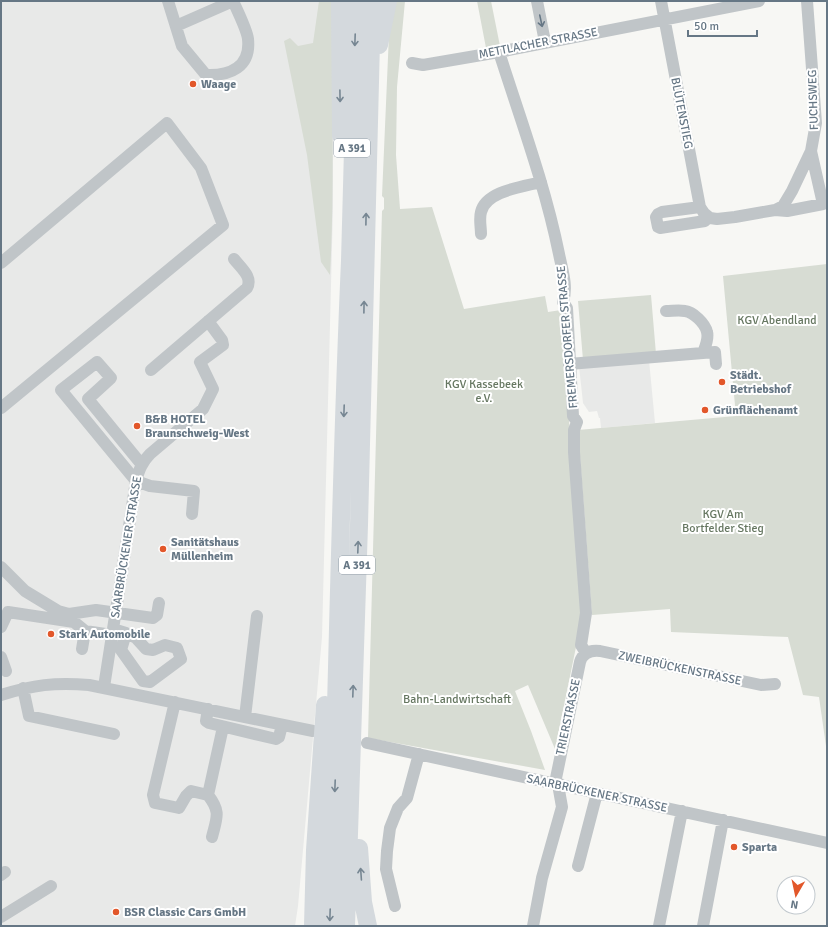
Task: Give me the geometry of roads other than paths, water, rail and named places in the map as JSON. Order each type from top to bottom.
[{"type":"highway","points":[[340,1],[343,249],[348,295]]},
{"type":"highway","name":"A 391","points":[[330,926],[333,736],[350,261],[357,1]]},
{"type":"highway","name":"A 391","points":[[346,926],[333,736],[362,400],[372,1]]},
{"type":"highway","points":[[369,93],[388,1]]},
{"type":"highway","points":[[304,926],[333,736]]},
{"type":"highway","points":[[333,736],[368,926]]},
{"type":"highway","points":[[313,926],[315,850]]},
{"type":"street","points":[[168,1],[182,46],[194,63],[206,75],[217,75],[229,72],[241,66],[247,54],[248,38],[233,1],[176,26]]},
{"type":"street","points":[[537,1],[545,42]]},
{"type":"street","points":[[661,1],[664,19]]},
{"type":"street","name":"METTLACHER STRASSE","points":[[412,63],[423,65],[499,52],[759,1]]},
{"type":"street","name":"FUCHSWEG","points":[[775,210],[783,206],[811,151],[816,123],[807,1]]},
{"type":"street","name":"BLÜTENSTIEG","points":[[664,19],[702,210],[710,218],[717,219],[775,210]]},
{"type":"street","name":"FREMERSDORFER STRASSE","points":[[499,52],[553,227],[566,294],[563,302],[566,308],[573,416],[577,422],[574,430],[574,452],[586,614],[581,645],[586,653]]},
{"type":"street","points":[[1,262],[167,123],[201,168],[223,225],[1,408]]},
{"type":"street","points":[[775,210],[787,211],[823,204],[811,151]]},
{"type":"street","points":[[481,234],[481,210],[486,201],[494,195],[540,182]]},
{"type":"street","points":[[151,370],[248,286],[249,278],[234,259]]},
{"type":"street","points":[[666,311],[686,311],[702,322],[707,331],[707,342],[703,353]]},
{"type":"street","name":"SAARBRÜCKENER STRASSE","points":[[104,687],[136,481],[144,461],[203,409],[213,389],[200,362],[223,345],[222,340],[208,321]]},
{"type":"street","points":[[569,364],[715,352],[716,364]]},
{"type":"street","points":[[142,465],[88,398],[111,378],[97,362],[61,390],[136,481],[150,486],[195,486],[192,514]]},
{"type":"street","points":[[1,567],[25,591],[58,611],[69,614],[96,610],[153,618],[157,615],[159,603]]},
{"type":"street","points":[[1,627],[8,612],[74,622],[85,631],[126,633],[136,638],[146,649],[153,650],[166,645],[177,648],[181,659],[150,682],[143,681],[121,650],[126,633]]},
{"type":"street","points":[[245,717],[257,616]]},
{"type":"street","points":[[82,650],[85,631]]},
{"type":"street","name":"ZWEIBRÜCKENSTRASSE","points":[[586,653],[593,650],[600,651],[761,685],[775,684]]},
{"type":"street","name":"TRIERSTRASSE","points":[[534,926],[541,884],[562,806],[557,784],[580,662],[583,655],[586,653]]},
{"type":"street","points":[[1,657],[6,672]]},
{"type":"street","points":[[1,695],[23,688],[54,683],[74,683],[104,687],[333,736]]},
{"type":"street","points":[[23,688],[29,716],[114,734]]},
{"type":"street","points":[[175,702],[153,795],[154,800],[155,802],[179,808],[186,796],[191,791],[208,795],[215,804],[218,813],[212,837]]},
{"type":"street","points":[[208,709],[206,721],[209,724],[276,739],[279,737],[282,725]]},
{"type":"street","points":[[208,795],[223,727]]},
{"type":"street","name":"SAARBRÜCKENER STRASSE","points":[[367,743],[827,843]]},
{"type":"street","points":[[395,906],[386,869],[390,828],[398,808],[407,798],[419,754]]},
{"type":"street","points":[[578,866],[597,792]]},
{"type":"street","points":[[659,926],[682,811]]},
{"type":"street","points":[[703,926],[723,820]]},
{"type":"street","points":[[1,917],[51,886]]},
{"type":"place","name":"Waage","points":[[193,84]]},
{"type":"place","name":"Städt. Betriebshof","points":[[722,382]]},
{"type":"place","name":"Grünflächenamt","points":[[705,410]]},
{"type":"place","name":"B&B HOTEL Braunschweig-West","points":[[137,426]]},
{"type":"place","name":"Sanitätshaus Müllenheim","points":[[163,549]]},
{"type":"place","name":"Stark Automobile","points":[[51,634]]},
{"type":"place","name":"Sparta","points":[[734,847]]},
{"type":"place","name":"BSR Classic Cars GmbH","points":[[116,912]]},
{"type":"park label","name":"KGV Abendland","points":[[777,320]]},
{"type":"park label","name":"KGV Kassebeek e.V.","points":[[484,391]]},
{"type":"park label","name":"KGV Am Bortfelder Stieg","points":[[723,521]]},
{"type":"park label","name":"Bahn-Landwirtschaft","points":[[457,699]]}]
